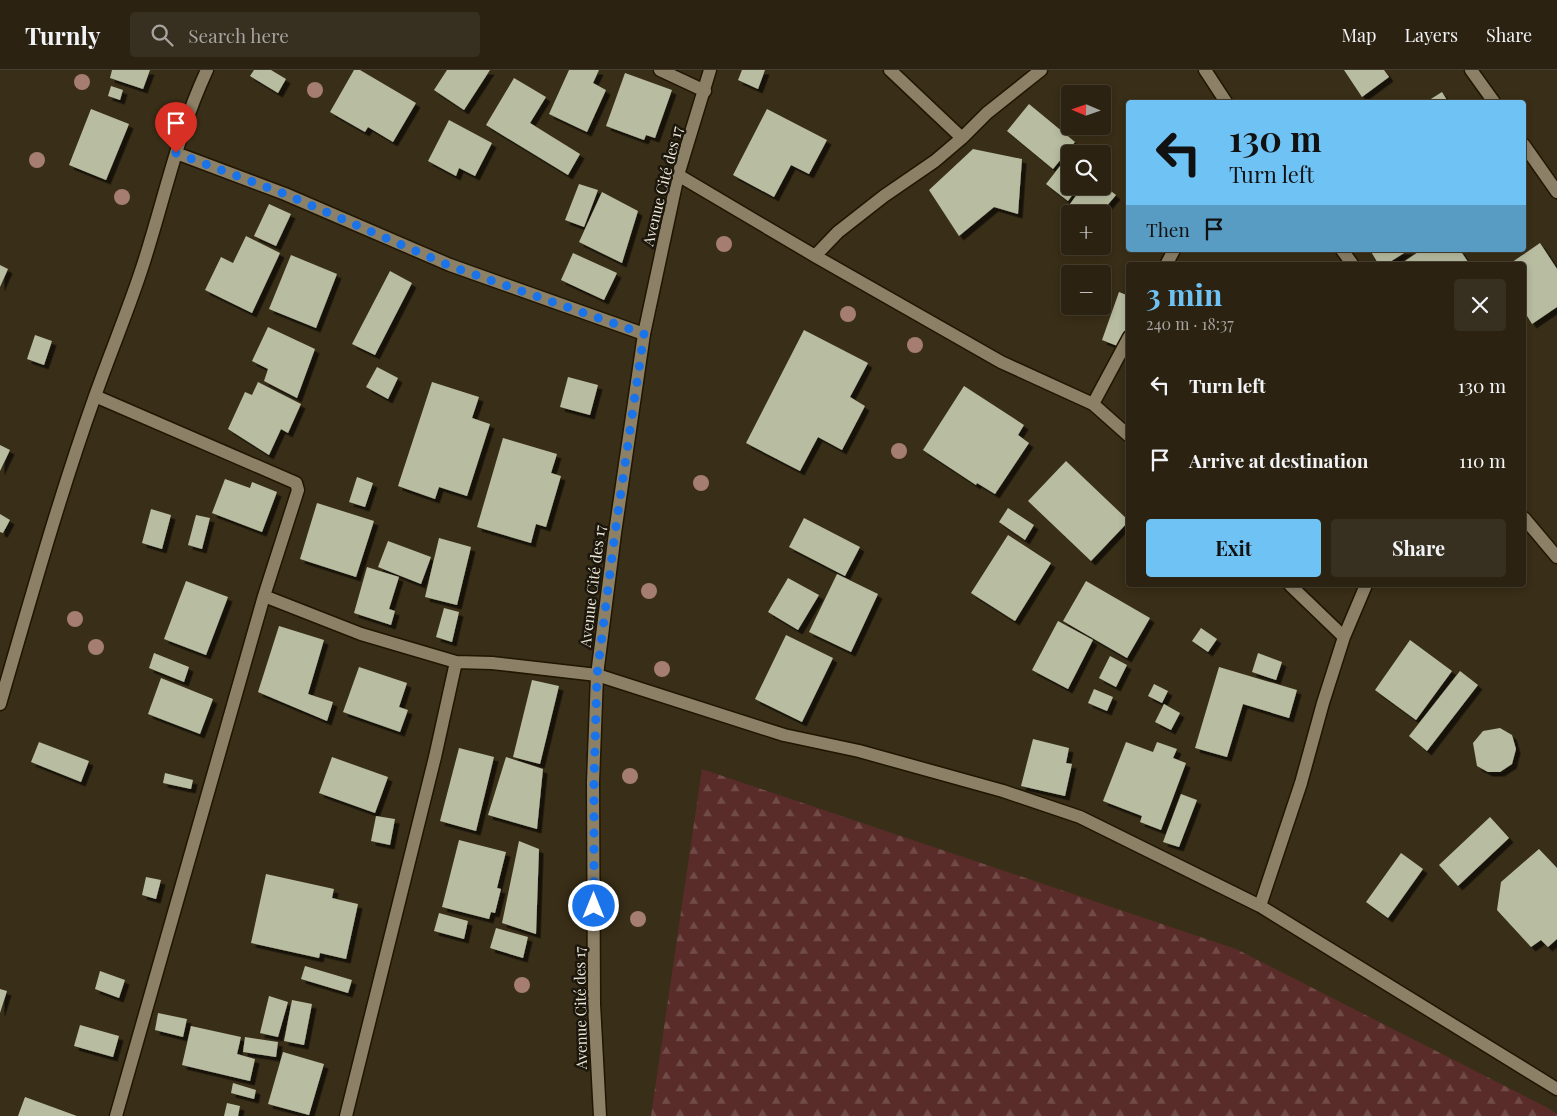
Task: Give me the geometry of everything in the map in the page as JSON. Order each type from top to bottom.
[{"type":"street","points":[[0,704],[46,544],[95,396],[149,247],[176,153],[208,70]]},
{"type":"street","points":[[660,70],[705,92]]},
{"type":"street","name":"Avenue Cité des 17","points":[[600,1116],[594,1004],[594,782],[597,675],[615,533],[644,334],[678,175],[705,92],[710,70]]},
{"type":"street","points":[[890,70],[962,138]]},
{"type":"street","points":[[815,256],[838,232],[884,196],[935,161],[987,113],[1041,70]]},
{"type":"street","points":[[1205,70],[1225,100]]},
{"type":"street","points":[[1471,70],[1493,100]]},
{"type":"street","points":[[1526,148],[1557,192]]},
{"type":"street","points":[[176,153],[285,194],[450,266],[644,334]]},
{"type":"street","points":[[678,175],[1001,362],[1093,404],[1126,433]]},
{"type":"street","points":[[1093,404],[1126,343]]},
{"type":"street","points":[[95,396],[296,483],[298,490],[264,596],[116,1116]]},
{"type":"street","points":[[1526,520],[1557,558]]},
{"type":"street","points":[[1292,587],[1344,637]]},
{"type":"street","points":[[1260,906],[1301,782],[1344,637],[1365,587]]},
{"type":"street","points":[[264,596],[360,634],[456,662],[492,663],[597,675],[784,735],[859,751],[1003,790],[1080,817],[1260,906],[1557,1089]]},
{"type":"street","points":[[346,1116],[435,757],[456,662]]},
{"type":"green space","points":[[702,769],[1236,949],[1548,1108],[1557,1116],[651,1116]]},
{"type":"building","points":[[112,70],[150,70],[143,89],[110,78]]},
{"type":"building","points":[[254,70],[271,70],[286,79],[278,93],[250,76]]},
{"type":"building","points":[[354,70],[360,70],[416,103],[393,142],[368,127],[365,132],[330,112]]},
{"type":"building","points":[[447,70],[490,70],[464,110],[434,90]]},
{"type":"building","points":[[569,70],[599,70],[593,83],[606,90],[587,132],[549,114]]},
{"type":"building","points":[[742,70],[765,70],[758,89],[738,80]]},
{"type":"building","points":[[1344,70],[1384,70],[1389,77],[1362,97]]},
{"type":"building","points":[[625,73],[672,90],[655,138],[646,135],[644,140],[606,126]]},
{"type":"building","points":[[514,78],[546,97],[530,123],[580,154],[568,175],[486,125]]},
{"type":"building","points":[[111,86],[123,90],[120,100],[108,96]]},
{"type":"building","points":[[1442,92],[1447,100],[1429,100]]},
{"type":"building","points":[[1029,104],[1061,130],[1061,135],[1067,135],[1075,142],[1073,145],[1061,145],[1061,159],[1053,169],[1007,131]]},
{"type":"building","points":[[91,109],[129,124],[106,180],[69,165]]},
{"type":"building","points":[[767,109],[827,140],[809,174],[791,165],[774,197],[733,175]]},
{"type":"building","points":[[449,120],[492,143],[475,176],[459,168],[456,176],[428,161]]},
{"type":"building","points":[[973,149],[1022,159],[1018,214],[994,207],[959,236],[929,190]]},
{"type":"building","points":[[1061,165],[1061,195],[1072,195],[1068,201],[1046,184]]},
{"type":"building","points":[[579,184],[598,190],[584,227],[565,220]]},
{"type":"building","points":[[1111,191],[1116,195],[1108,205],[1070,204],[1076,195],[1111,195]]},
{"type":"building","points":[[602,192],[638,211],[622,263],[579,242]]},
{"type":"building","points":[[269,204],[291,214],[276,246],[254,236]]},
{"type":"building","points":[[246,236],[280,253],[252,313],[205,290],[221,257],[233,263]]},
{"type":"building","points":[[1540,243],[1557,269],[1557,307],[1532,324],[1526,314],[1526,262],[1512,262]]},
{"type":"building","points":[[1371,252],[1406,252],[1390,262],[1377,262]]},
{"type":"building","points":[[1418,252],[1461,252],[1468,262],[1403,262]]},
{"type":"building","points":[[573,253],[617,273],[604,300],[561,280]]},
{"type":"building","points":[[291,255],[337,274],[316,328],[269,309]]},
{"type":"building","points":[[0,265],[8,269],[0,287]]},
{"type":"building","points":[[390,271],[412,283],[375,355],[352,344]]},
{"type":"building","points":[[1119,292],[1126,295],[1126,330],[1120,347],[1102,340]]},
{"type":"building","points":[[268,327],[315,349],[297,398],[264,381],[268,369],[252,361]]},
{"type":"building","points":[[804,330],[868,363],[850,397],[865,406],[842,450],[818,437],[800,471],[746,443]]},
{"type":"building","points":[[35,335],[52,341],[44,365],[27,359]]},
{"type":"building","points":[[377,367],[398,378],[388,399],[366,387]]},
{"type":"building","points":[[568,377],[598,385],[590,415],[560,407]]},
{"type":"building","points":[[258,382],[301,404],[288,433],[281,429],[269,455],[228,429],[245,392],[252,395]]},
{"type":"building","points":[[432,382],[479,397],[472,418],[490,424],[467,496],[439,487],[435,499],[398,486]]},
{"type":"building","points":[[964,386],[1024,425],[1018,435],[1029,443],[995,494],[977,483],[976,485],[923,450]]},
{"type":"building","points":[[503,438],[557,454],[551,473],[561,476],[546,527],[536,524],[531,543],[477,527]]},
{"type":"building","points":[[0,445],[10,450],[0,471]]},
{"type":"building","points":[[1066,461],[1126,518],[1126,524],[1091,561],[1028,501]]},
{"type":"building","points":[[357,477],[373,483],[365,507],[349,502]]},
{"type":"building","points":[[225,479],[250,488],[252,482],[277,492],[262,532],[212,513]]},
{"type":"building","points":[[317,503],[374,521],[356,577],[300,559]]},
{"type":"building","points":[[1008,508],[1034,525],[1025,540],[999,522]]},
{"type":"building","points":[[151,509],[171,515],[162,549],[142,543]]},
{"type":"building","points":[[0,514],[10,520],[3,533],[0,532]]},
{"type":"building","points":[[196,515],[210,518],[202,549],[188,545]]},
{"type":"building","points":[[804,518],[860,547],[845,576],[789,547]]},
{"type":"building","points":[[1008,535],[1051,563],[1015,621],[971,593]]},
{"type":"building","points":[[439,538],[471,547],[457,605],[425,597]]},
{"type":"building","points":[[388,541],[431,557],[421,584],[378,567]]},
{"type":"building","points":[[367,567],[399,577],[389,609],[395,611],[391,625],[354,613]]},
{"type":"building","points":[[837,574],[878,594],[851,652],[809,632]]},
{"type":"building","points":[[788,578],[819,595],[798,630],[768,612]]},
{"type":"building","points":[[186,581],[228,597],[206,655],[164,639]]},
{"type":"building","points":[[1086,581],[1150,618],[1127,658],[1063,621]]},
{"type":"building","points":[[444,608],[459,612],[452,642],[436,637]]},
{"type":"building","points":[[1058,621],[1093,640],[1068,689],[1032,670]]},
{"type":"building","points":[[279,626],[324,640],[308,694],[333,702],[327,721],[258,692]]},
{"type":"building","points":[[1201,628],[1217,639],[1208,652],[1192,641]]},
{"type":"building","points":[[786,635],[833,658],[802,722],[755,699]]},
{"type":"building","points":[[1410,640],[1452,671],[1416,720],[1375,690]]},
{"type":"building","points":[[154,653],[189,667],[184,682],[149,668]]},
{"type":"building","points":[[1258,653],[1282,662],[1276,680],[1252,672]]},
{"type":"building","points":[[1110,656],[1127,665],[1116,687],[1099,678]]},
{"type":"building","points":[[359,667],[407,683],[399,707],[408,710],[400,732],[343,712]]},
{"type":"building","points":[[1219,667],[1297,690],[1289,718],[1243,704],[1227,757],[1195,748]]},
{"type":"building","points":[[1460,671],[1478,685],[1427,751],[1409,736]]},
{"type":"building","points":[[161,678],[213,699],[200,734],[148,714]]},
{"type":"building","points":[[532,680],[559,686],[540,764],[513,757]]},
{"type":"building","points":[[1154,684],[1168,691],[1162,703],[1148,696]]},
{"type":"building","points":[[1094,689],[1113,697],[1107,711],[1088,703]]},
{"type":"building","points":[[1164,704],[1180,713],[1171,730],[1155,722]]},
{"type":"building","points":[[1500,728],[1512,735],[1516,749],[1512,764],[1500,772],[1488,772],[1477,766],[1473,743],[1483,731]]},
{"type":"building","points":[[1033,739],[1069,748],[1066,763],[1072,764],[1065,796],[1021,786]]},
{"type":"building","points":[[39,742],[89,761],[81,782],[31,762]]},
{"type":"building","points":[[1126,742],[1153,752],[1157,742],[1177,749],[1173,758],[1186,763],[1161,830],[1140,822],[1142,816],[1103,801]]},
{"type":"building","points":[[459,748],[494,757],[476,831],[440,821]]},
{"type":"building","points":[[332,757],[388,777],[375,813],[319,793]]},
{"type":"building","points":[[506,757],[543,769],[537,829],[488,815]]},
{"type":"building","points":[[165,773],[193,780],[191,789],[163,783]]},
{"type":"building","points":[[1181,794],[1197,800],[1179,847],[1163,842]]},
{"type":"building","points":[[376,816],[395,819],[390,845],[371,841]]},
{"type":"building","points":[[1490,817],[1509,838],[1458,886],[1439,865]]},
{"type":"building","points":[[459,840],[506,852],[497,888],[501,889],[495,913],[491,912],[489,919],[442,907]]},
{"type":"building","points":[[519,841],[539,849],[536,934],[502,923]]},
{"type":"building","points":[[1539,849],[1557,868],[1557,939],[1548,947],[1541,940],[1531,947],[1497,910],[1501,882]]},
{"type":"building","points":[[1401,853],[1423,869],[1388,918],[1366,902]]},
{"type":"building","points":[[266,874],[334,889],[332,898],[358,904],[346,959],[320,953],[319,958],[251,943]]},
{"type":"building","points":[[146,877],[161,880],[156,899],[142,895]]},
{"type":"building","points":[[439,913],[468,921],[464,939],[434,931]]},
{"type":"building","points":[[496,928],[528,937],[523,958],[490,948]]},
{"type":"building","points":[[305,966],[352,980],[348,993],[301,979]]},
{"type":"building","points":[[100,971],[125,980],[119,998],[95,989]]},
{"type":"building","points":[[0,989],[7,991],[0,1013]]},
{"type":"building","points":[[269,996],[288,1002],[278,1037],[260,1033]]},
{"type":"building","points":[[292,1000],[312,1004],[304,1045],[284,1041]]},
{"type":"building","points":[[158,1013],[187,1019],[183,1037],[155,1030]]},
{"type":"building","points":[[80,1025],[119,1036],[113,1057],[74,1046]]},
{"type":"building","points":[[191,1026],[241,1037],[237,1054],[255,1059],[250,1081],[182,1065]]},
{"type":"building","points":[[245,1037],[278,1042],[276,1057],[243,1052]]},
{"type":"building","points":[[283,1052],[324,1064],[309,1115],[268,1104]]},
{"type":"building","points":[[233,1083],[256,1090],[254,1099],[231,1093]]},
{"type":"building","points":[[25,1097],[77,1116],[18,1116]]},
{"type":"building","points":[[227,1103],[240,1106],[238,1116],[224,1116]]},
{"type":"route","points":[[176,153],[285,194],[450,266],[644,334],[615,533],[597,675],[594,782],[594,906]]}]
